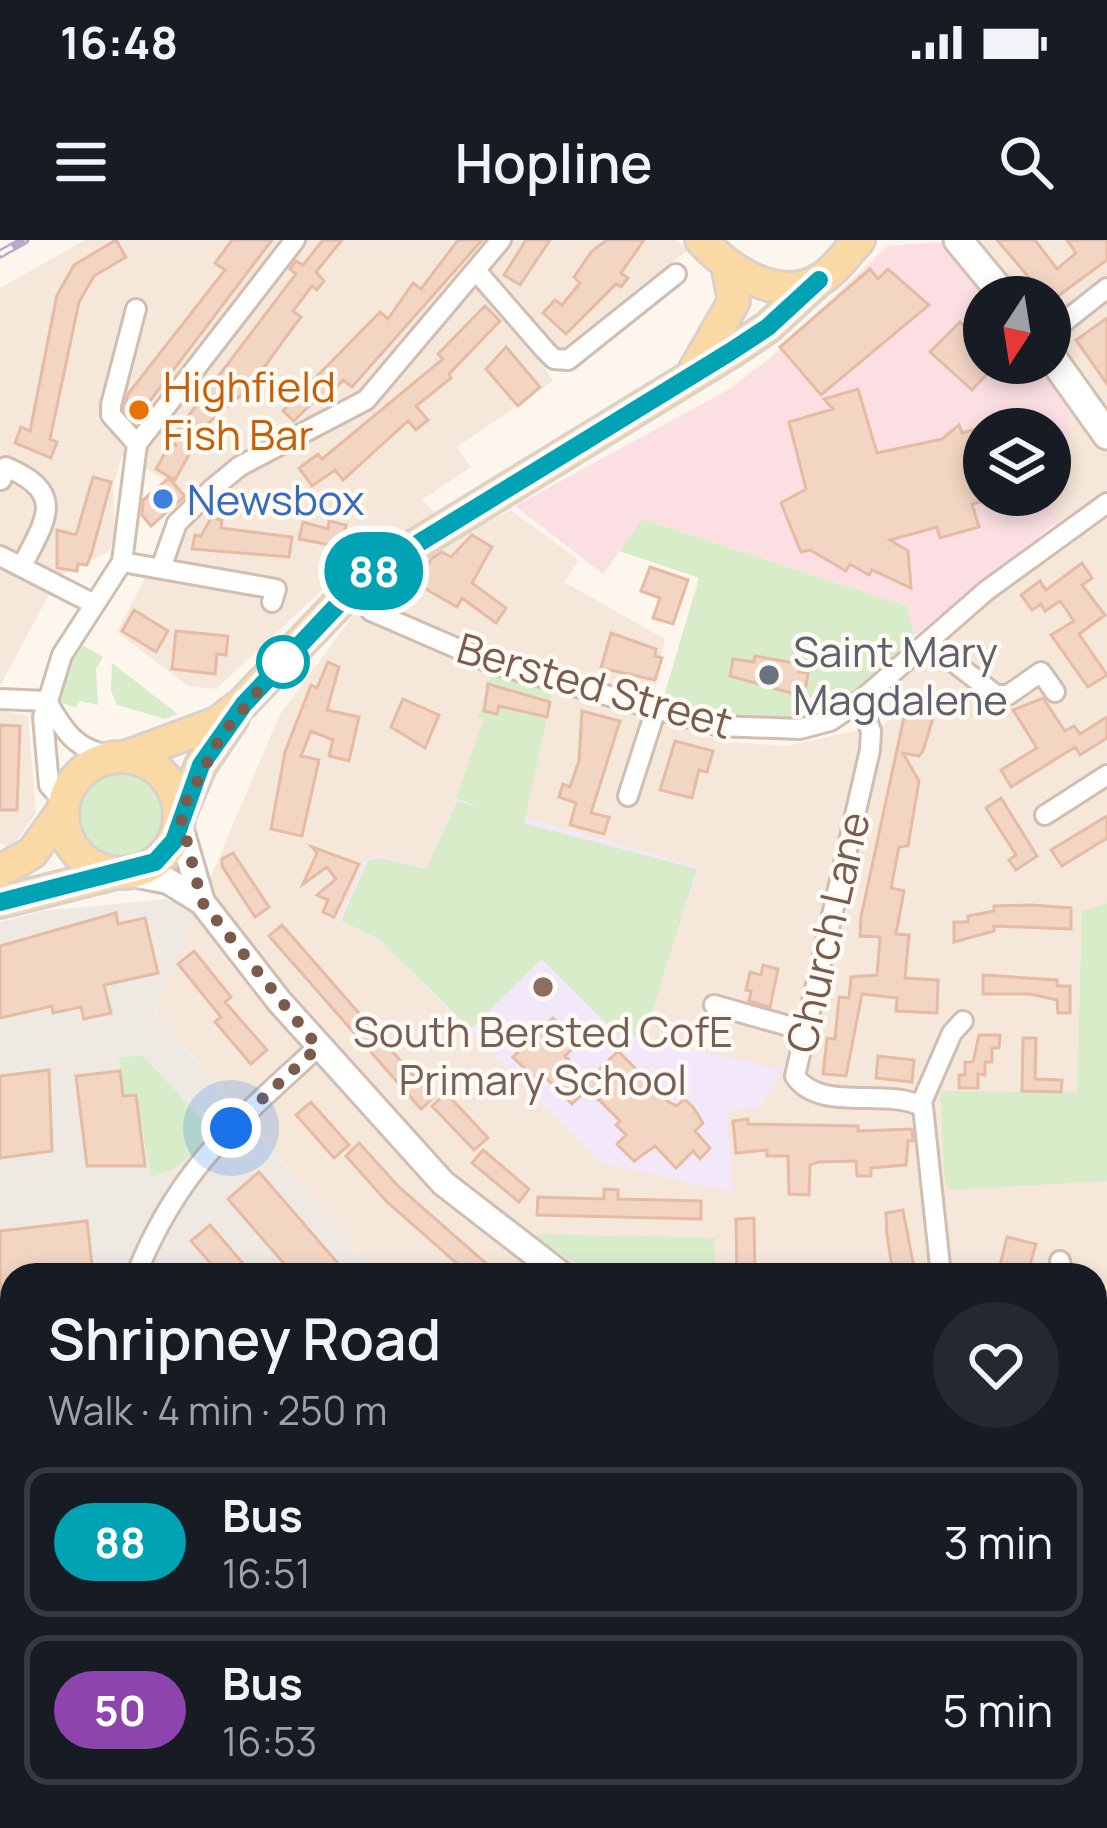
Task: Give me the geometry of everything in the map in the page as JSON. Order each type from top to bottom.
[{"type":"main road","points":[[701,240],[727,265],[752,280],[775,285],[819,280]]},
{"type":"main road","points":[[0,902],[122,873],[166,853],[201,765],[244,704],[365,576],[768,327],[859,240]]},
{"type":"main road","points":[[959,240],[988,276]]},
{"type":"main road","points":[[691,376],[734,302],[727,265]]},
{"type":"main road","points":[[1070,384],[1107,435]]},
{"type":"main road","points":[[0,871],[39,846],[84,770],[200,732],[244,704]]},
{"type":"main road","points":[[122,757],[142,760],[169,781],[179,818]]},
{"type":"main road","points":[[64,806],[76,852],[122,873]]},
{"type":"street","points":[[64,806],[49,785],[41,734],[47,700],[62,656],[122,562],[136,443],[295,240]]},
{"type":"street","points":[[161,568],[177,523],[212,489],[240,466],[366,400],[478,273],[501,240]]},
{"type":"street","points":[[478,273],[554,359],[568,359],[676,274]]},
{"type":"street","points":[[1071,316],[1107,288]]},
{"type":"street","points":[[136,309],[110,405],[111,415],[136,443]]},
{"type":"street","points":[[1,480],[6,467],[36,482],[45,496],[46,520],[22,566]]},
{"type":"street","name":"Bersted Street","points":[[371,611],[491,663],[656,709],[765,732],[830,721],[860,701],[928,641],[1107,503]]},
{"type":"street","points":[[0,556],[94,604]]},
{"type":"street","points":[[122,562],[276,590],[272,602]]},
{"type":"street","points":[[928,641],[996,695],[1008,695],[1041,672],[1054,692]]},
{"type":"street","points":[[0,700],[47,700]]},
{"type":"street","points":[[47,700],[61,730],[75,743],[122,757]]},
{"type":"street","name":"Church Lane","points":[[860,701],[871,731],[870,750],[795,1076],[807,1089],[921,1104]]},
{"type":"street","points":[[628,796],[656,709]]},
{"type":"street","points":[[1045,814],[1107,775]]},
{"type":"street","points":[[179,818],[202,902]]},
{"type":"street","points":[[122,873],[168,881],[202,902],[318,1047],[443,1183],[546,1263]]},
{"type":"street","points":[[714,1006],[803,1030]]},
{"type":"street","points":[[939,1263],[921,1104],[952,1033],[964,1021]]},
{"type":"street","points":[[141,1263],[158,1220],[201,1158],[318,1047]]},
{"type":"shaded area","points":[[85,240],[676,240],[688,250],[542,364],[553,381],[457,447],[471,467],[422,500],[435,512],[335,578],[216,689],[188,686],[117,632],[146,576],[178,581],[176,537],[209,504],[122,456],[113,487],[115,535],[109,551],[59,576],[0,686],[0,288]]},
{"type":"shaded area","points":[[974,240],[1107,240],[1107,1263],[369,1263],[154,1011],[279,716],[355,613],[418,559],[511,510],[579,560],[564,582],[665,639],[649,719],[727,742],[787,746],[886,724],[893,686],[1003,590],[1068,542],[1046,516],[1071,516],[1071,408],[1044,408],[1026,384],[1071,384],[1071,276],[1004,276]]},
{"type":"shaded area","points":[[943,242],[972,276],[963,276],[963,384],[1058,384],[1074,406],[963,408],[963,516],[1061,519],[914,636],[907,606],[643,519],[603,574],[515,506],[728,390],[769,359],[887,246]]},
{"type":"shaded area","points":[[0,710],[28,716],[36,813],[11,848],[0,843]]},
{"type":"shaded area","name":"South Bersted CofE Primary School","points":[[456,798],[699,867],[643,1038],[783,1070],[761,1107],[727,1111],[733,1192],[601,1163],[379,940],[339,921],[366,860],[381,856],[426,868]]},
{"type":"shaded area","points":[[165,899],[184,904],[195,916],[154,1012],[369,1263],[0,1263],[0,922],[43,911]]},
{"type":"green space","points":[[642,519],[907,606],[914,636],[858,691],[819,715],[764,721],[669,704],[663,699],[699,578],[620,551]]},
{"type":"green space","points":[[81,644],[103,657],[96,669],[98,705],[80,701],[76,708],[60,702],[60,684]]},
{"type":"green space","points":[[112,663],[178,714],[165,719],[117,705],[111,691]]},
{"type":"green space","points":[[492,673],[553,689],[550,702],[527,696],[523,712],[547,717],[524,823],[697,869],[644,1037],[617,1034],[542,959],[470,1029],[379,939],[341,921],[368,861],[381,858],[426,869],[457,801],[482,808],[456,798],[484,719],[477,717],[483,702],[485,711],[496,714],[499,706],[508,708],[512,692],[488,684]]},
{"type":"green space","points":[[119,769],[151,783],[165,815],[151,847],[119,861],[87,847],[73,815],[87,783]]},
{"type":"green space","points":[[1107,903],[1107,1181],[950,1190],[945,1184],[940,1091],[1077,1092],[1082,912]]},
{"type":"green space","points":[[143,1056],[206,1124],[201,1143],[188,1158],[151,1176],[136,1095],[123,1096],[119,1057]]},
{"type":"green space","points":[[539,1234],[715,1238],[715,1263],[577,1263],[536,1239]]},
{"type":"building","points":[[116,240],[126,257],[94,276],[79,302],[50,439],[57,442],[51,458],[15,443],[21,427],[30,431],[57,295],[74,265]]},
{"type":"building","points":[[232,240],[272,240],[137,418],[124,409],[128,394],[225,270],[215,263]]},
{"type":"building","points":[[323,240],[342,240],[316,272],[324,281],[317,290],[312,286],[293,311],[301,317],[249,388],[205,426],[175,480],[156,469],[170,444],[177,446],[170,441],[176,432],[296,274],[290,269],[296,261],[303,265]]},
{"type":"building","points":[[458,240],[482,240],[352,387],[343,380],[324,402],[318,397],[294,421],[283,411],[380,312],[388,319],[413,283],[421,289]]},
{"type":"building","points":[[526,240],[550,240],[520,285],[504,275]]},
{"type":"building","points":[[607,240],[644,240],[621,273],[628,278],[621,287],[616,284],[566,334],[543,313],[555,300],[562,305],[580,283],[574,277],[592,251]]},
{"type":"building","points":[[997,240],[1035,240],[1057,269],[1076,253],[1067,240],[1107,240],[1107,260],[1071,287],[1071,276],[1028,276]]},
{"type":"building","points":[[870,269],[878,279],[888,269],[929,305],[821,395],[780,347]]},
{"type":"building","points":[[485,306],[500,321],[449,374],[451,378],[416,406],[428,420],[416,430],[408,421],[343,480],[335,470],[312,486],[299,468],[318,454],[322,459],[443,359],[438,354]]},
{"type":"building","points":[[1107,318],[1107,384],[1076,340]]},
{"type":"building","points":[[960,322],[963,382],[930,352]]},
{"type":"building","points":[[506,347],[540,387],[518,406],[486,369]]},
{"type":"building","points":[[858,389],[877,453],[942,439],[959,425],[963,433],[963,516],[976,516],[979,527],[940,538],[937,527],[890,540],[908,551],[911,588],[872,570],[869,575],[850,564],[846,571],[810,550],[801,552],[781,503],[806,489],[789,422],[833,409],[824,399]]},
{"type":"building","points":[[93,477],[111,482],[87,565],[78,564],[77,571],[57,568],[57,530],[76,535]]},
{"type":"building","name":"Newsbox","points":[[169,478],[185,496],[151,526],[142,515],[143,500]]},
{"type":"building","points":[[211,518],[222,520],[221,528],[292,537],[289,557],[192,549],[195,535],[201,536]]},
{"type":"building","points":[[329,521],[346,525],[341,547],[299,539],[303,522],[328,529]]},
{"type":"building","points":[[472,535],[492,547],[472,583],[506,608],[496,623],[462,598],[457,607],[417,584],[432,558],[442,552],[451,557]]},
{"type":"building","points":[[1082,563],[1092,578],[1082,585],[1105,615],[1079,634],[1107,675],[1088,687],[1051,635],[1074,621],[1060,601],[1045,611],[1041,604],[1032,610],[1021,595],[1040,581],[1046,590]]},
{"type":"building","points":[[650,567],[688,580],[673,624],[653,618],[660,598],[641,591]]},
{"type":"building","points":[[134,610],[168,631],[156,652],[122,631]]},
{"type":"building","points":[[176,631],[228,636],[226,655],[217,654],[215,674],[172,669]]},
{"type":"building","points":[[611,633],[656,649],[655,656],[662,658],[655,680],[601,668]]},
{"type":"building","name":"Saint Mary Magdalene","points":[[755,656],[800,664],[799,672],[808,673],[806,686],[797,684],[795,694],[730,676],[733,659],[754,662]]},
{"type":"building","points":[[328,662],[339,667],[327,710],[359,717],[349,761],[329,756],[333,740],[311,731],[301,756],[319,760],[302,836],[271,829],[285,752],[311,685],[317,688]]},
{"type":"building","points":[[488,684],[550,702],[547,717],[499,706],[497,714],[484,711]]},
{"type":"building","points":[[909,694],[940,695],[923,751],[919,756],[903,753],[919,781],[908,846],[899,847],[891,888],[904,891],[896,934],[909,935],[905,978],[938,980],[937,1013],[896,1011],[897,998],[862,994],[846,1076],[823,1074],[827,1038],[835,1039],[839,997],[849,998],[851,977],[877,975],[880,937],[860,936],[861,917]]},
{"type":"building","points":[[1043,698],[1065,731],[1074,726],[1080,734],[1107,717],[1107,738],[1080,755],[1075,747],[1011,787],[1001,770],[1037,748],[1013,710]]},
{"type":"building","points":[[403,699],[439,715],[425,748],[391,727]]},
{"type":"building","points":[[582,711],[620,721],[591,813],[609,817],[604,834],[570,825],[576,803],[559,797],[563,784],[570,787],[579,761]]},
{"type":"building","points":[[0,725],[20,726],[17,810],[0,810]]},
{"type":"building","points":[[675,741],[713,751],[707,772],[699,770],[692,798],[660,790]]},
{"type":"building","points":[[1001,798],[1037,856],[1016,870],[1009,860],[1016,855],[986,808]]},
{"type":"building","points":[[1107,816],[1107,838],[1062,866],[1051,850]]},
{"type":"building","points":[[312,847],[359,864],[334,917],[323,912],[328,900],[317,895],[336,879],[327,867],[303,884],[317,853]]},
{"type":"building","points":[[233,853],[269,907],[255,917],[222,866],[222,859]]},
{"type":"building","points":[[994,906],[1071,908],[1071,929],[994,926],[994,931],[954,942],[954,922],[968,922],[968,916],[994,911]]},
{"type":"building","points":[[116,913],[118,924],[145,918],[158,973],[104,985],[111,1013],[84,1019],[81,1007],[53,1013],[52,1006],[0,1018],[0,946]]},
{"type":"building","points":[[282,925],[433,1098],[421,1109],[269,936]]},
{"type":"building","points":[[194,951],[231,997],[225,1002],[267,1050],[251,1064],[215,1022],[221,1017],[178,964]]},
{"type":"building","points":[[763,965],[778,969],[770,1007],[749,1001],[751,991],[746,990],[750,972],[761,975]]},
{"type":"building","points":[[983,975],[1057,980],[1057,986],[1070,986],[1070,1013],[1058,1013],[1057,1000],[1030,994],[983,994]]},
{"type":"building","points":[[553,1018],[578,1043],[565,1056],[585,1076],[592,1077],[618,1051],[669,1102],[677,1106],[684,1099],[693,1107],[703,1123],[695,1131],[710,1148],[700,1159],[693,1151],[676,1168],[655,1146],[634,1161],[617,1144],[626,1135],[616,1125],[620,1121],[600,1101],[585,1091],[572,1104],[544,1076],[538,1082],[513,1057]]},
{"type":"building","points":[[979,1035],[1000,1035],[999,1048],[992,1048],[985,1075],[978,1074],[978,1088],[959,1088],[959,1075],[965,1075],[965,1062],[973,1062]]},
{"type":"building","points":[[1023,1038],[1036,1038],[1035,1079],[1062,1080],[1061,1092],[1022,1091]]},
{"type":"building","points":[[878,1056],[914,1060],[912,1082],[876,1078]]},
{"type":"building","points":[[49,1070],[52,1151],[0,1158],[0,1076]]},
{"type":"building","points":[[120,1071],[123,1096],[136,1095],[145,1166],[87,1166],[76,1076]]},
{"type":"building","points":[[446,1093],[488,1138],[474,1150],[432,1106]]},
{"type":"building","points":[[311,1102],[349,1145],[334,1158],[296,1115]]},
{"type":"building","points":[[748,1119],[748,1124],[858,1126],[858,1131],[912,1129],[913,1141],[908,1141],[906,1165],[871,1168],[871,1176],[857,1176],[856,1161],[818,1162],[810,1165],[809,1195],[789,1194],[788,1156],[767,1156],[767,1150],[736,1153],[733,1121]]},
{"type":"building","points":[[359,1143],[400,1188],[486,1263],[456,1263],[387,1202],[346,1156]]},
{"type":"building","points":[[483,1150],[529,1189],[519,1202],[472,1163]]},
{"type":"building","points":[[259,1172],[338,1263],[284,1263],[228,1199]]},
{"type":"building","points":[[604,1189],[618,1190],[618,1199],[701,1201],[701,1219],[537,1215],[538,1197],[604,1199]]},
{"type":"building","points":[[903,1210],[913,1263],[891,1263],[886,1213]]},
{"type":"building","points":[[754,1218],[755,1263],[737,1263],[736,1219]]},
{"type":"building","points":[[87,1221],[92,1263],[0,1263],[0,1231]]},
{"type":"building","points":[[210,1225],[243,1263],[210,1263],[191,1241]]},
{"type":"building","points":[[1007,1237],[1036,1244],[1030,1263],[1000,1263]]},
{"type":"railway","points":[[0,254],[25,240]]},
{"type":"bus line","name":"88","points":[[0,902],[96,882],[155,862],[174,841],[201,765],[244,704],[365,576],[730,352],[768,327],[819,280]]},
{"type":"place","name":"Highfield Fish Bar","points":[[139,410]]},
{"type":"place","name":"Newsbox","points":[[163,499]]},
{"type":"place","name":"Saint Mary Magdalene","points":[[769,675]]},
{"type":"place","name":"South Bersted CofE Primary School","points":[[543,987]]},
{"type":"route","points":[[231,1128],[318,1047],[202,902],[180,814],[201,765],[222,734],[283,662]]}]
